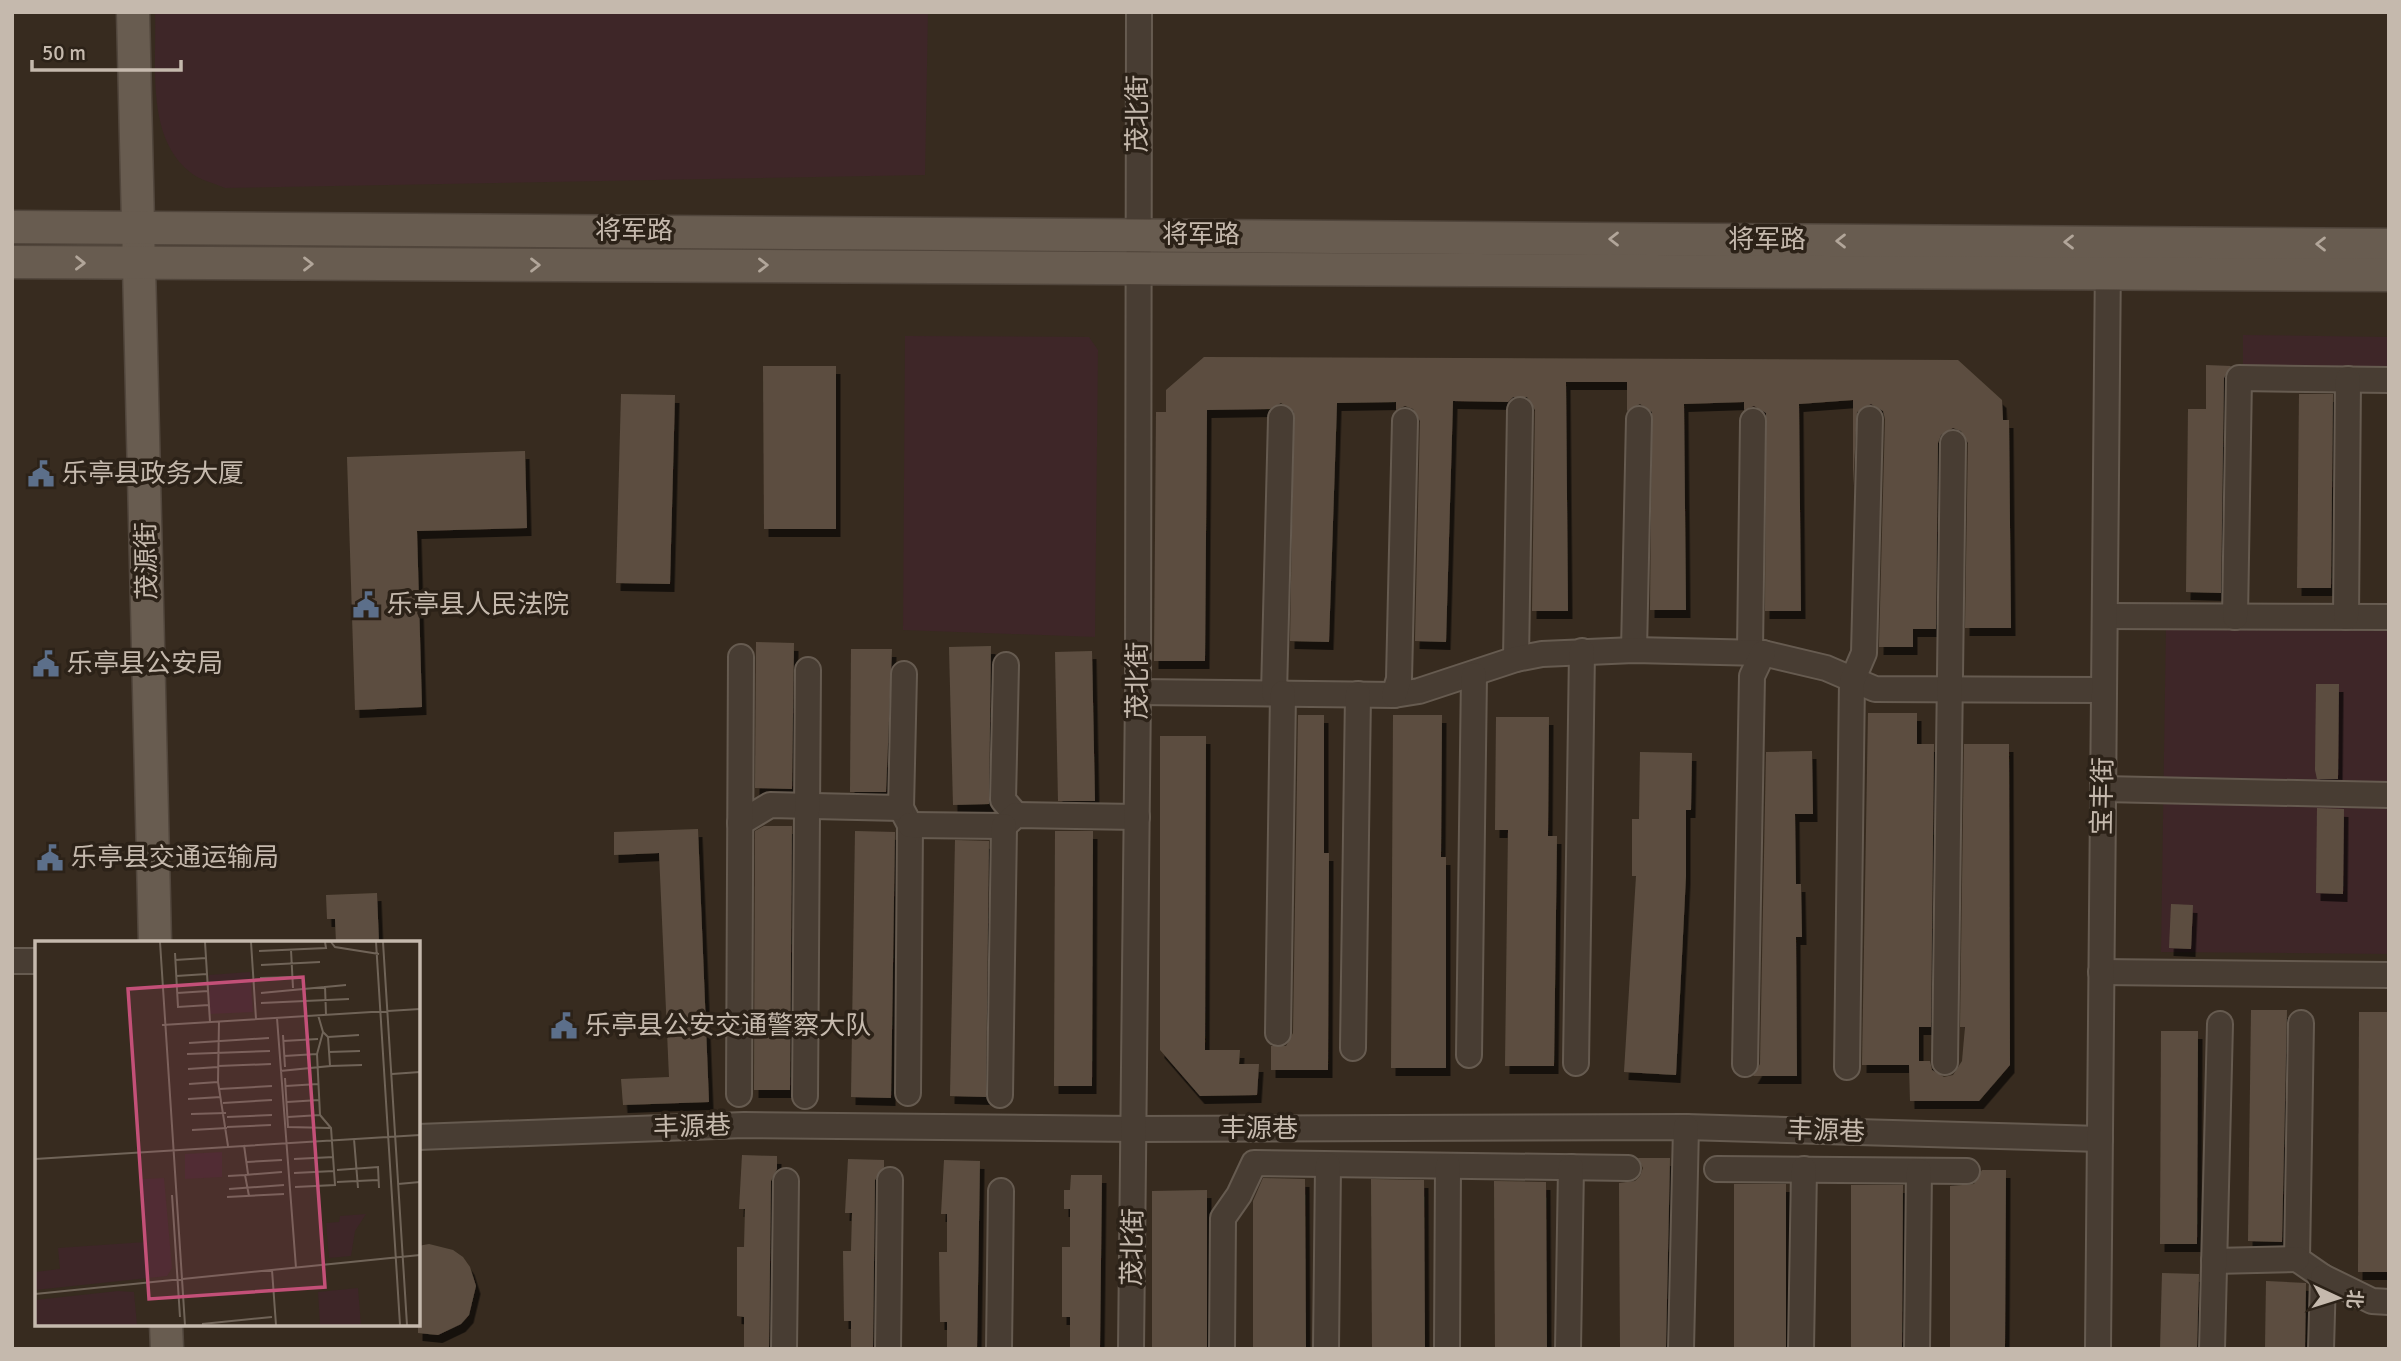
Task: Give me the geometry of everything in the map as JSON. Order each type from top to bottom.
[{"type":"main road","name":"茂源街","points":[[133,12],[155,941]]},
{"type":"main road","name":"将军路","points":[[12,227],[1138,235],[2108,258],[2389,275]]},
{"type":"main road","name":"将军路","points":[[12,262],[1138,266],[2108,258],[2389,245]]},
{"type":"main road","points":[[166,1326],[167,1349]]},
{"type":"street","name":"茂北街","points":[[1131,1349],[1138,692],[1139,12]]},
{"type":"street","name":"宝丰街","points":[[2098,1349],[2108,258]]},
{"type":"street","points":[[2235,617],[2239,378],[2389,380]]},
{"type":"street","points":[[2346,617],[2348,379]]},
{"type":"street","points":[[1516,659],[1520,410]]},
{"type":"street","points":[[1279,1033],[1281,418]]},
{"type":"street","points":[[1634,650],[1639,419]]},
{"type":"street","points":[[1847,1067],[1852,681],[1864,653],[1870,419]]},
{"type":"street","points":[[1394,695],[1399,679],[1405,421]]},
{"type":"street","points":[[1745,1064],[1752,676],[1756,652],[1754,421]]},
{"type":"street","points":[[1945,1062],[1953,443]]},
{"type":"street","points":[[2105,616],[2389,617]]},
{"type":"street","points":[[1138,692],[1394,695],[1419,691],[1474,675],[1516,659],[1582,651],[1634,650],[1756,652],[1816,665],[1875,689],[2104,690]]},
{"type":"street","points":[[1576,1063],[1582,651]]},
{"type":"street","points":[[739,1094],[741,657]]},
{"type":"street","points":[[1000,1095],[1010,820],[1003,800],[1006,665]]},
{"type":"street","points":[[805,1096],[808,670]]},
{"type":"street","points":[[904,674],[908,1093]]},
{"type":"street","points":[[1469,1055],[1474,675]]},
{"type":"street","points":[[1353,1048],[1358,694]]},
{"type":"street","points":[[2103,789],[2389,794]]},
{"type":"street","points":[[740,823],[769,805],[905,816],[1010,820],[1137,817]]},
{"type":"street","points":[[12,961],[35,961]]},
{"type":"street","points":[[2101,972],[2389,975]]},
{"type":"street","points":[[2297,1259],[2301,1023]]},
{"type":"street","points":[[2212,1349],[2220,1024]]},
{"type":"street","name":"丰源巷","points":[[420,1137],[744,1125],[1135,1129],[1686,1127],[2100,1139]]},
{"type":"street","points":[[1681,1349],[1686,1127]]},
{"type":"street","points":[[1222,1349],[1223,1218],[1239,1195],[1254,1163],[1628,1168]]},
{"type":"street","points":[[1326,1349],[1328,1165]]},
{"type":"street","points":[[1447,1349],[1448,1166]]},
{"type":"street","points":[[1568,1349],[1571,1167]]},
{"type":"street","points":[[1717,1169],[1967,1171]]},
{"type":"street","points":[[1801,1349],[1804,1169]]},
{"type":"street","points":[[1917,1349],[1919,1171]]},
{"type":"street","points":[[888,1349],[890,1180]]},
{"type":"street","points":[[784,1349],[786,1181]]},
{"type":"street","points":[[999,1349],[1001,1191]]},
{"type":"street","points":[[2214,1261],[2297,1259],[2323,1277],[2372,1301],[2389,1301]]},
{"type":"street","points":[[2322,1349],[2323,1277]]},
{"type":"shaded area","points":[[155,12],[928,12],[925,175],[225,188],[190,172],[176,157],[166,139],[156,98]]},
{"type":"shaded area","points":[[2243,335],[2389,337],[2389,372],[2243,370]]},
{"type":"shaded area","points":[[905,336],[1089,337],[1098,350],[1095,637],[903,630]]},
{"type":"shaded area","points":[[2166,623],[2389,631],[2389,954],[2161,952]]},
{"type":"building","points":[[1204,357],[1958,360],[2002,400],[2003,420],[2009,420],[2011,628],[1965,628],[1968,443],[1961,431],[1953,428],[1941,435],[1938,443],[1936,629],[1913,629],[1913,647],[1879,647],[1885,419],[1883,411],[1871,404],[1857,412],[1853,486],[1853,400],[1799,404],[1801,611],[1765,611],[1766,413],[1754,406],[1744,410],[1744,402],[1684,404],[1686,610],[1650,610],[1652,412],[1640,404],[1627,411],[1627,382],[1566,382],[1568,611],[1532,611],[1535,410],[1527,397],[1513,397],[1508,402],[1453,401],[1446,642],[1415,641],[1420,421],[1413,409],[1405,406],[1396,410],[1396,402],[1337,403],[1329,642],[1290,641],[1294,412],[1281,403],[1270,409],[1207,410],[1205,661],[1154,661],[1156,412],[1166,412],[1166,390]]},
{"type":"building","points":[[2206,365],[2231,366],[2224,378],[2221,593],[2186,592],[2188,409],[2206,409]]},
{"type":"building","points":[[763,366],[836,366],[836,529],[764,529]]},
{"type":"building","points":[[621,394],[675,395],[670,584],[616,583]]},
{"type":"building","points":[[2299,394],[2333,394],[2331,588],[2297,588]]},
{"type":"building","name":"乐亭县人民法院","points":[[525,451],[527,528],[417,531],[422,707],[355,710],[347,457]]},
{"type":"building","points":[[756,642],[794,643],[792,789],[755,788]]},
{"type":"building","points":[[991,646],[989,804],[953,805],[949,647]]},
{"type":"building","points":[[851,649],[892,649],[886,792],[850,792]]},
{"type":"building","points":[[1092,651],[1095,801],[1058,801],[1055,652]]},
{"type":"building","points":[[2316,684],[2339,684],[2338,779],[2317,779]]},
{"type":"building","points":[[1868,713],[1917,713],[1917,744],[1934,744],[1931,1027],[1919,1027],[1919,1061],[1930,1061],[1932,1070],[1944,1077],[1953,1075],[1962,1061],[1965,1027],[1960,1027],[1964,744],[2009,744],[2010,1065],[1979,1101],[1910,1101],[1909,1065],[1862,1065]]},
{"type":"building","points":[[1298,715],[1324,715],[1324,853],[1329,853],[1328,1070],[1271,1070],[1271,1046],[1286,1046],[1293,1033]]},
{"type":"building","points":[[1393,715],[1442,715],[1441,857],[1446,857],[1446,1068],[1391,1068]]},
{"type":"building","points":[[1496,717],[1549,717],[1548,836],[1557,836],[1554,1066],[1505,1066],[1508,830],[1495,830]]},
{"type":"building","points":[[1160,736],[1206,736],[1205,1050],[1240,1050],[1239,1064],[1259,1064],[1257,1095],[1200,1096],[1160,1050]]},
{"type":"building","points":[[1812,751],[1813,814],[1795,814],[1796,884],[1801,884],[1802,937],[1796,937],[1797,1076],[1753,1076],[1760,1064],[1766,752]]},
{"type":"building","points":[[1640,752],[1692,753],[1691,810],[1686,810],[1686,876],[1676,1075],[1624,1072],[1636,876],[1632,876],[1632,819],[1639,819]]},
{"type":"building","points":[[2317,808],[2344,809],[2343,894],[2316,893]]},
{"type":"building","points":[[764,826],[792,826],[790,1090],[754,1090],[755,831]]},
{"type":"building","points":[[698,829],[709,1102],[623,1105],[621,1079],[669,1077],[659,853],[614,855],[614,832]]},
{"type":"building","points":[[855,831],[895,832],[891,1098],[851,1097]]},
{"type":"building","points":[[1055,831],[1093,831],[1092,1086],[1054,1086]]},
{"type":"building","points":[[955,840],[989,841],[986,1097],[950,1096]]},
{"type":"building","points":[[377,893],[379,941],[336,941],[335,919],[327,919],[326,895]]},
{"type":"building","points":[[2171,904],[2193,905],[2191,949],[2169,948]]},
{"type":"building","points":[[2251,1010],[2287,1010],[2282,1242],[2248,1241]]},
{"type":"building","points":[[2359,1012],[2389,1012],[2389,1272],[2358,1272]]},
{"type":"building","points":[[2161,1031],[2198,1031],[2197,1244],[2160,1244]]},
{"type":"building","points":[[742,1155],[777,1156],[777,1169],[771,1181],[769,1349],[744,1349],[744,1317],[737,1316],[737,1247],[744,1247],[745,1209],[739,1209]]},
{"type":"building","points":[[1638,1158],[1670,1158],[1666,1349],[1620,1349],[1619,1183],[1635,1181],[1640,1176],[1643,1168]]},
{"type":"building","points":[[848,1159],[884,1160],[884,1167],[875,1180],[873,1349],[851,1349],[851,1321],[844,1321],[843,1251],[851,1251],[852,1213],[845,1213]]},
{"type":"building","points":[[944,1160],[980,1161],[977,1349],[947,1349],[947,1322],[940,1322],[939,1252],[947,1252],[947,1214],[941,1214]]},
{"type":"building","points":[[1982,1170],[2006,1170],[2005,1349],[1950,1349],[1950,1186],[1974,1184]]},
{"type":"building","points":[[1071,1175],[1102,1175],[1100,1349],[1070,1349],[1070,1317],[1062,1317],[1062,1247],[1070,1247],[1070,1209],[1064,1209],[1064,1190],[1070,1190]]},
{"type":"building","points":[[1263,1178],[1305,1179],[1306,1349],[1253,1349],[1253,1201]]},
{"type":"building","points":[[1371,1179],[1424,1180],[1425,1349],[1372,1349]]},
{"type":"building","points":[[1494,1181],[1546,1182],[1547,1349],[1495,1349]]},
{"type":"building","points":[[1734,1184],[1786,1184],[1786,1349],[1734,1349]]},
{"type":"building","points":[[1851,1185],[1903,1185],[1902,1349],[1851,1349]]},
{"type":"building","points":[[1207,1190],[1207,1349],[1152,1349],[1152,1191]]},
{"type":"building","points":[[429,1244],[453,1250],[463,1257],[470,1267],[476,1286],[469,1315],[461,1324],[438,1335],[418,1333],[420,1246]]},
{"type":"building","points":[[2162,1273],[2199,1274],[2197,1349],[2160,1349]]},
{"type":"building","points":[[2266,1281],[2306,1283],[2305,1349],[2265,1349]]},
{"type":"place","name":"乐亭县政务大厦","points":[[41,474]]},
{"type":"place","name":"乐亭县人民法院","points":[[366,605]]},
{"type":"place","name":"乐亭县公安局","points":[[46,664]]},
{"type":"place","name":"乐亭县交通运输局","points":[[50,858]]},
{"type":"place","name":"乐亭县公安交通警察大队","points":[[564,1026]]}]
